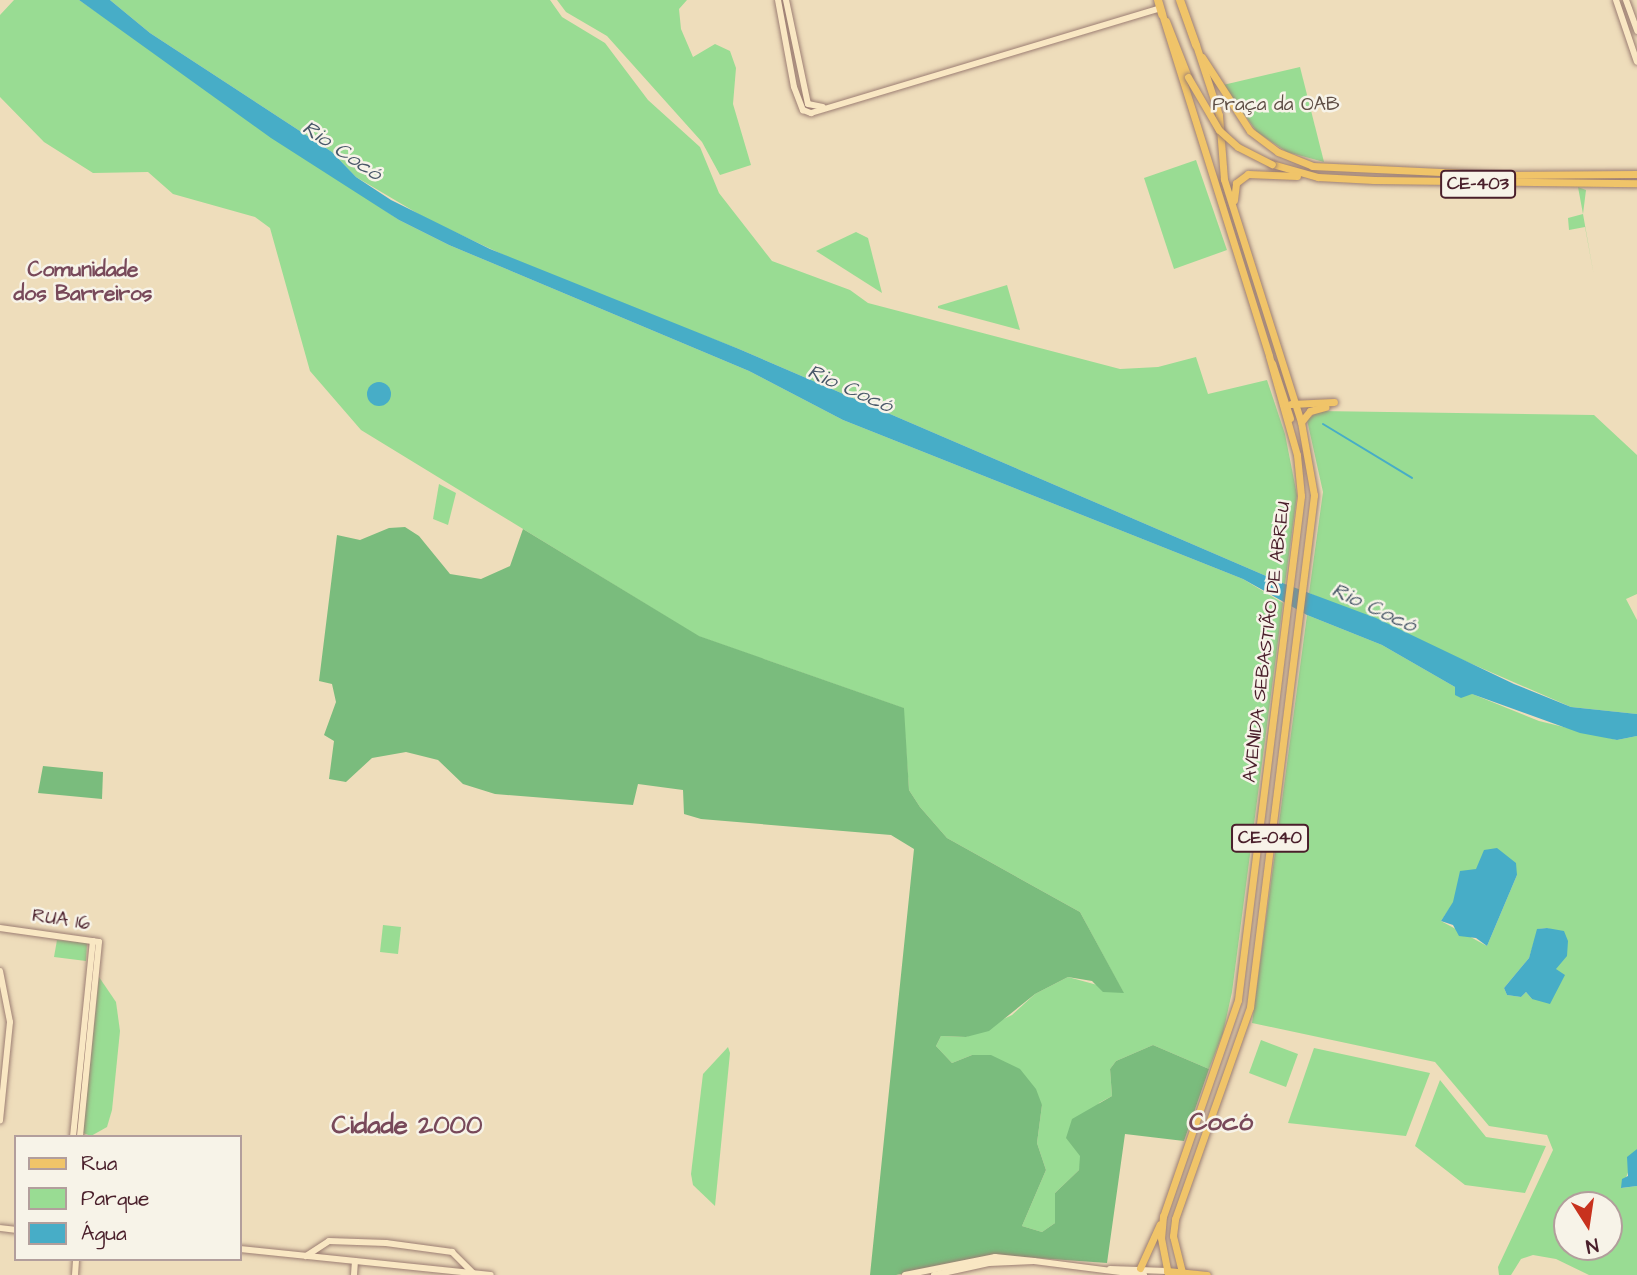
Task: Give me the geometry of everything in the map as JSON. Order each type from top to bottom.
[{"type":"highway","name":"CE-040","points":[[1180,0],[1196,45]]},
{"type":"main road","name":"CE-403","points":[[1160,7],[1188,77],[1219,130],[1244,151],[1272,164],[1318,177],[1503,184],[1637,183]]},
{"type":"main road","name":"AVENIDA SEBASTIÃO DE ABREU","points":[[1160,7],[1203,152],[1269,356],[1297,455],[1301,496],[1256,867],[1233,1023],[1163,1216]]},
{"type":"main road","name":"CE-403","points":[[1196,45],[1227,102],[1250,131],[1278,152],[1312,166],[1500,175],[1637,174]]},
{"type":"main road","name":"CE-040","points":[[1196,45],[1219,114],[1223,173],[1234,209]]},
{"type":"main road","points":[[1234,209],[1234,187],[1248,174],[1318,177]]},
{"type":"main road","name":"AVENIDA SEBASTIÃO DE ABREU","points":[[1182,1272],[1173,1236],[1175,1219],[1246,1025],[1308,558],[1314,487],[1301,422],[1292,406],[1291,391],[1234,209]]},
{"type":"main road","points":[[1240,264],[1250,260]]},
{"type":"main road","points":[[1248,292],[1258,291]]},
{"type":"main road","points":[[1269,356],[1292,406],[1297,455]]},
{"type":"main road","points":[[1291,391],[1308,401],[1332,404]]},
{"type":"main road","points":[[1292,406],[1332,404]]},
{"type":"main road","points":[[1301,422],[1310,411],[1332,404]]},
{"type":"main road","points":[[1256,867],[1256,894],[1261,900]]},
{"type":"main road","points":[[1249,920],[1256,920],[1257,942]]},
{"type":"main road","name":"CE-040","points":[[1163,1216],[1161,1238],[1167,1273]]},
{"type":"main road","points":[[1142,1272],[1163,1216]]},
{"type":"main road","points":[[1167,1273],[1207,1275]]},
{"type":"street","points":[[778,0],[785,46],[803,110],[816,113],[1160,7]]},
{"type":"street","points":[[786,0],[808,104],[832,106]]},
{"type":"street","points":[[1616,0],[1637,62]]},
{"type":"street","points":[[1626,0],[1637,30],[1627,32]]},
{"type":"street","points":[[785,46],[794,44]]},
{"type":"street","name":"RUA 16","points":[[0,928],[96,941]]},
{"type":"street","points":[[73,1135],[96,941]]},
{"type":"street","points":[[80,1135],[96,941]]},
{"type":"street","points":[[0,1120],[10,1022],[1,972]]},
{"type":"street","points":[[306,1256],[329,1241],[386,1243],[452,1252],[473,1273]]},
{"type":"street","points":[[242,1249],[491,1275]]},
{"type":"street","points":[[909,1275],[995,1257],[1167,1273]]},
{"type":"street","points":[[354,1275],[355,1261]]},
{"type":"street","points":[[934,1275],[989,1263],[1034,1261]]},
{"type":"green space","points":[[14,0],[79,0],[399,220],[449,245],[749,371],[843,420],[1243,579],[1283,603],[1232,992],[1223,1033],[1209,1069],[1153,1045],[1116,1061],[1110,1069],[1112,1096],[1099,1103],[1079,1170],[1055,1193],[1055,1223],[1042,1232],[1022,1226],[1046,1170],[1037,1143],[1042,1105],[972,1055],[952,1063],[936,1046],[941,1036],[966,1037],[1012,1015],[1035,994],[1068,977],[1123,992],[1080,912],[947,838],[920,807],[909,790],[903,708],[698,636],[361,430],[310,371],[270,228],[255,217],[173,194],[148,172],[93,173],[44,142],[0,97],[0,15]]},
{"type":"green space","points":[[110,0],[550,0],[562,17],[605,43],[648,100],[700,147],[719,193],[772,261],[850,290],[868,303],[1120,369],[1158,367],[1196,357],[1208,394],[1267,380],[1285,434],[1297,495],[1285,584],[739,349],[542,273],[427,219],[356,177],[332,152],[150,33]]},
{"type":"green space","points":[[557,0],[687,0],[679,9],[681,29],[693,57],[715,44],[730,51],[736,68],[733,104],[751,165],[720,175],[702,142],[607,36],[566,12]]},
{"type":"green space","name":"Praça da OAB","points":[[1300,67],[1324,162],[1287,152],[1257,132],[1223,85]]},
{"type":"green space","points":[[1196,160],[1227,250],[1174,269],[1144,178]]},
{"type":"green space","points":[[1578,187],[1586,190],[1583,214]]},
{"type":"green space","points":[[1583,214],[1594,276],[1585,227],[1569,230],[1568,218]]},
{"type":"green space","points":[[856,232],[868,238],[882,293],[816,251]]},
{"type":"green space","points":[[1007,285],[1020,330],[938,308],[938,306]]},
{"type":"green space","points":[[1319,411],[1594,415],[1637,455],[1637,594],[1626,599],[1637,620],[1637,714],[1571,707],[1309,593],[1323,492],[1307,420]]},
{"type":"green space","points":[[439,484],[456,493],[448,525],[433,519]]},
{"type":"green space","points":[[405,527],[419,536],[450,574],[481,579],[510,566],[523,529],[699,636],[904,708],[909,790],[920,807],[947,838],[1080,912],[1124,993],[1103,992],[1092,981],[1068,977],[1035,994],[989,1031],[966,1037],[941,1036],[936,1046],[952,1063],[972,1055],[991,1055],[1020,1069],[1036,1089],[1042,1105],[1037,1143],[1046,1170],[1022,1226],[1042,1232],[1055,1223],[1055,1193],[1079,1170],[1080,1156],[1066,1138],[1072,1119],[1112,1096],[1110,1069],[1116,1061],[1153,1045],[1209,1069],[1184,1141],[1125,1134],[1107,1263],[995,1255],[896,1275],[870,1275],[914,849],[891,835],[701,819],[684,814],[683,790],[638,784],[633,805],[495,794],[463,784],[438,760],[406,752],[372,758],[346,782],[329,779],[334,741],[324,735],[336,702],[332,684],[319,681],[337,535],[360,540],[389,528]]},
{"type":"green space","points":[[1307,615],[1382,645],[1455,687],[1539,721],[1617,740],[1637,736],[1637,1149],[1622,1188],[1637,1186],[1637,1275],[1589,1275],[1560,1261],[1623,1261],[1623,1191],[1553,1191],[1553,1258],[1533,1255],[1521,1259],[1511,1275],[1499,1275],[1498,1267],[1553,1150],[1547,1135],[1489,1126],[1435,1062],[1252,1023]],"holes":[[[1476,869],[1517,875],[1487,946],[1441,921]],[[1547,928],[1559,932],[1556,970],[1532,999],[1526,992],[1521,997],[1507,995],[1504,988],[1529,958],[1538,929]]]},
{"type":"green space","points":[[43,766],[103,772],[102,799],[38,793]]},
{"type":"green space","points":[[383,925],[401,927],[398,954],[380,952]]},
{"type":"green space","points":[[57,940],[87,943],[86,961],[54,957]]},
{"type":"green space","points":[[99,977],[116,1002],[120,1031],[112,1110],[107,1127],[93,1135],[83,1133]]},
{"type":"green space","points":[[1261,1040],[1298,1054],[1286,1087],[1249,1073]]},
{"type":"green space","points":[[728,1047],[730,1053],[715,1206],[693,1185],[691,1174],[703,1074]]},
{"type":"green space","points":[[1314,1048],[1430,1073],[1406,1136],[1288,1123]]},
{"type":"green space","points":[[1440,1080],[1486,1137],[1546,1146],[1525,1193],[1465,1185],[1415,1146]]},
{"type":"water","name":"Rio Cocó","points":[[79,0],[110,0],[150,33],[332,152],[356,177],[391,200],[490,249],[739,349],[1285,584],[1376,618],[1514,684],[1571,707],[1637,714],[1637,736],[1617,740],[1580,733],[1472,694],[1461,698],[1455,695],[1455,687],[1382,645],[1307,615],[1243,579],[843,420],[749,371],[449,245],[399,220],[271,138]]},
{"type":"water","points":[[379,382],[387,386],[391,394],[387,402],[379,406],[371,402],[367,394],[371,386]]},
{"type":"water","points":[[1497,848],[1516,863],[1517,875],[1487,946],[1476,938],[1459,936],[1453,925],[1441,921],[1453,902],[1460,871],[1476,869],[1484,850]]},
{"type":"water","points":[[1537,929],[1564,931],[1568,941],[1567,956],[1556,969],[1565,975],[1550,1004],[1532,999],[1526,992],[1521,997],[1507,995],[1504,988],[1529,958]]},
{"type":"water","points":[[1637,1149],[1637,1186],[1621,1188],[1622,1179],[1628,1176],[1627,1157]]},
{"type":"waterway","points":[[1323,424],[1412,478]]},
{"type":"district","name":"Comunidade dos Barreiros","points":[[83,282]]},
{"type":"district","name":"Cocó","points":[[1221,1123]]},
{"type":"district","name":"Cidade 2000","points":[[407,1126]]}]
